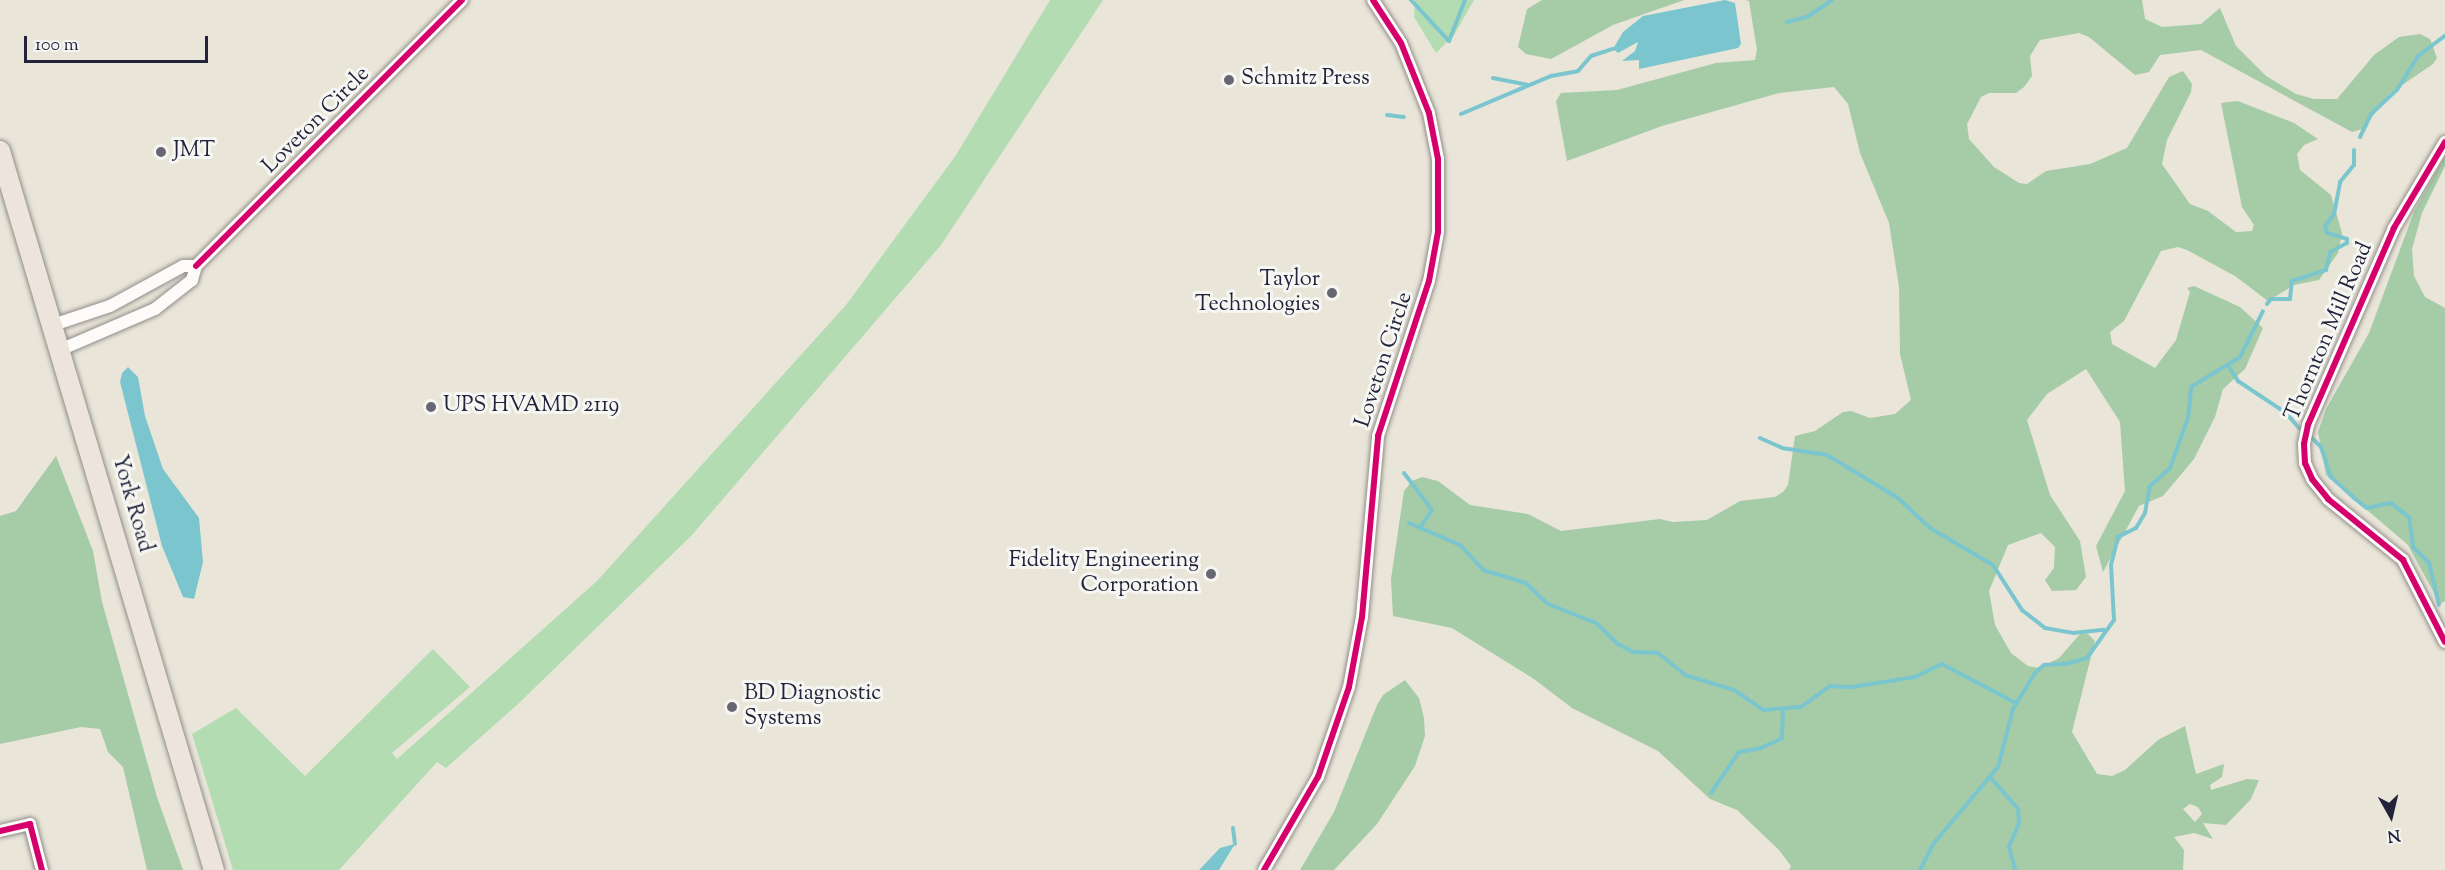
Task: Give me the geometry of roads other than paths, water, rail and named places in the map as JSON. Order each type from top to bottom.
[{"type":"main road","name":"York Road","points":[[0,151],[214,870]]},
{"type":"street","name":"Loveton Circle","points":[[60,350],[155,309],[192,280],[196,266],[462,0]]},
{"type":"street","name":"Loveton Circle","points":[[1264,870],[1318,777],[1349,687],[1362,617],[1378,436],[1388,395],[1424,298],[1438,232],[1438,159],[1429,113],[1401,44],[1373,0]]},
{"type":"street","name":"Thornton Mill Road","points":[[2445,142],[2394,228],[2308,425],[2304,444],[2305,463],[2323,492],[2403,560],[2445,642]]},
{"type":"street","name":"Loveton Circle","points":[[53,325],[110,306],[183,266],[196,266]]},
{"type":"street","points":[[0,831],[30,824],[42,870]]},
{"type":"water","points":[[1725,0],[1735,3],[1741,44],[1738,48],[1639,69],[1639,60],[1622,61],[1635,51],[1638,42],[1618,53],[1613,49],[1623,32],[1643,16]]},
{"type":"water","points":[[128,367],[138,377],[145,416],[163,469],[199,518],[203,562],[194,599],[183,597],[162,546],[120,382],[122,373]]},
{"type":"water","points":[[1235,844],[1219,870],[1199,870],[1220,848]]},
{"type":"waterway","points":[[1411,0],[1449,41],[1465,0]]},
{"type":"waterway","points":[[1787,22],[1807,17],[1832,0]]},
{"type":"waterway","points":[[2360,137],[2371,114],[2397,90],[2418,56],[2445,36]]},
{"type":"waterway","points":[[1461,114],[1551,76],[1578,71],[1591,56],[1613,49]]},
{"type":"waterway","points":[[1493,78],[1528,85]]},
{"type":"waterway","points":[[1387,115],[1404,117]]},
{"type":"waterway","points":[[2267,304],[2271,299],[2290,299],[2292,281],[2326,270],[2330,252],[2347,243],[2347,239],[2327,233],[2325,226],[2334,214],[2340,182],[2354,165],[2354,150]]},
{"type":"waterway","points":[[1920,870],[1934,843],[1998,767],[2013,709],[2035,673],[2044,665],[2066,664],[2087,658],[2114,620],[2111,565],[2118,537],[2136,528],[2145,513],[2150,486],[2170,468],[2188,418],[2191,387],[2240,357],[2263,311]]},
{"type":"waterway","points":[[2228,365],[2238,381],[2286,413],[2299,428]]},
{"type":"waterway","points":[[2311,437],[2321,447],[2331,477],[2354,498],[2367,508],[2391,503],[2409,517],[2413,547],[2429,563],[2439,605]]},
{"type":"waterway","points":[[1760,438],[1782,448],[1827,455],[1898,498],[1930,528],[1993,565],[2022,610],[2045,628],[2073,633],[2104,630]]},
{"type":"waterway","points":[[1404,473],[1432,510],[1420,528]]},
{"type":"waterway","points":[[1409,523],[1460,545],[1483,570],[1526,583],[1548,604],[1596,623],[1618,644],[1633,652],[1658,653],[1685,675],[1734,690],[1764,710],[1801,707],[1830,686],[1852,687],[1915,677],[1942,664],[2016,703]]},
{"type":"waterway","points":[[1711,793],[1739,752],[1761,748],[1782,738],[1783,710]]},
{"type":"waterway","points":[[1991,778],[2018,809],[2019,823],[2009,847],[2015,870]]},
{"type":"waterway","points":[[1233,828],[1235,844]]},
{"type":"place","name":"Schmitz Press","points":[[1229,80]]},
{"type":"place","name":"JMT","points":[[161,152]]},
{"type":"place","name":"Taylor Technologies","points":[[1332,293]]},
{"type":"place","name":"UPS HVAMD 2119","points":[[431,407]]},
{"type":"place","name":"Fidelity Engineering Corporation","points":[[1211,574]]},
{"type":"place","name":"BD Diagnostic Systems","points":[[732,707]]}]
